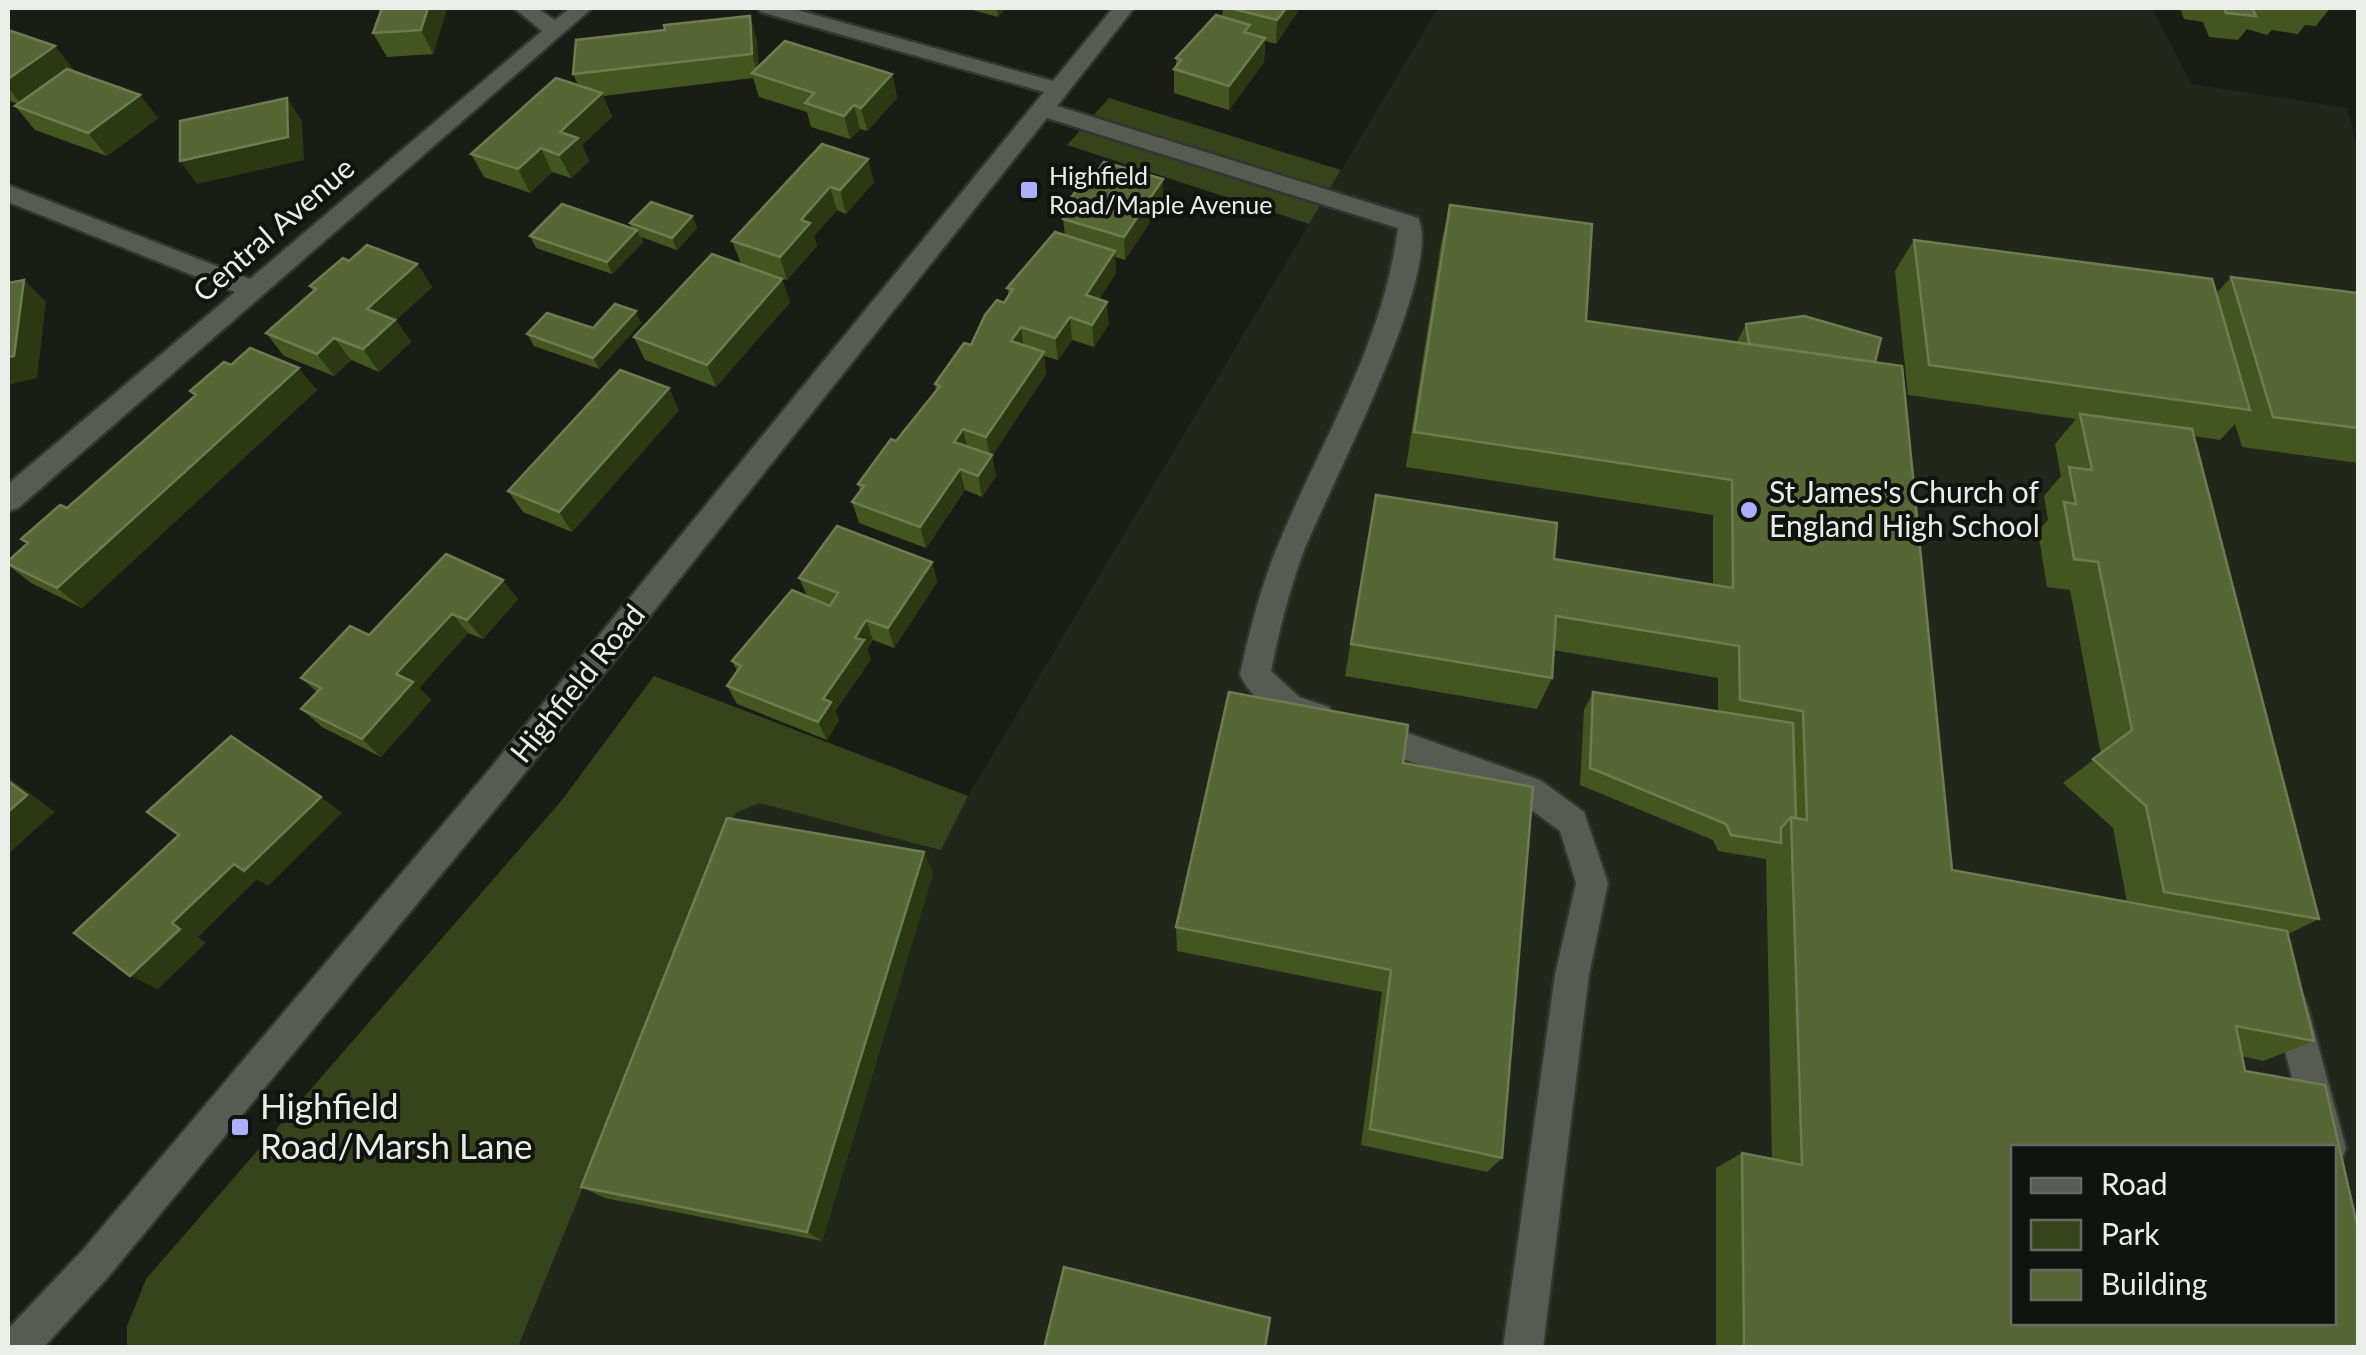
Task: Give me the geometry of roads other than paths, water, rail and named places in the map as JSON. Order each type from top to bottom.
[{"type":"street","points":[[524,8],[555,30]]},
{"type":"street","name":"Central Avenue","points":[[8,500],[582,8]]},
{"type":"street","points":[[768,8],[1050,99],[1410,224],[1408,261],[1374,362],[1295,539],[1269,608],[1255,675],[1288,707],[1434,753],[1528,790],[1573,822],[1592,883],[1572,975],[1524,1348]]},
{"type":"street","name":"Highfield Road","points":[[16,1348],[95,1264],[500,780],[1124,8]]},
{"type":"street","points":[[8,192],[254,290]]},
{"type":"street","points":[[2283,982],[2326,1145]]},
{"type":"place","name":"Highfield Road/Maple Avenue","points":[[1029,190]]},
{"type":"place","name":"St James's Church of England High School","points":[[1749,510]]},
{"type":"place","name":"Highfield Road/Marsh Lane","points":[[240,1127]]}]
